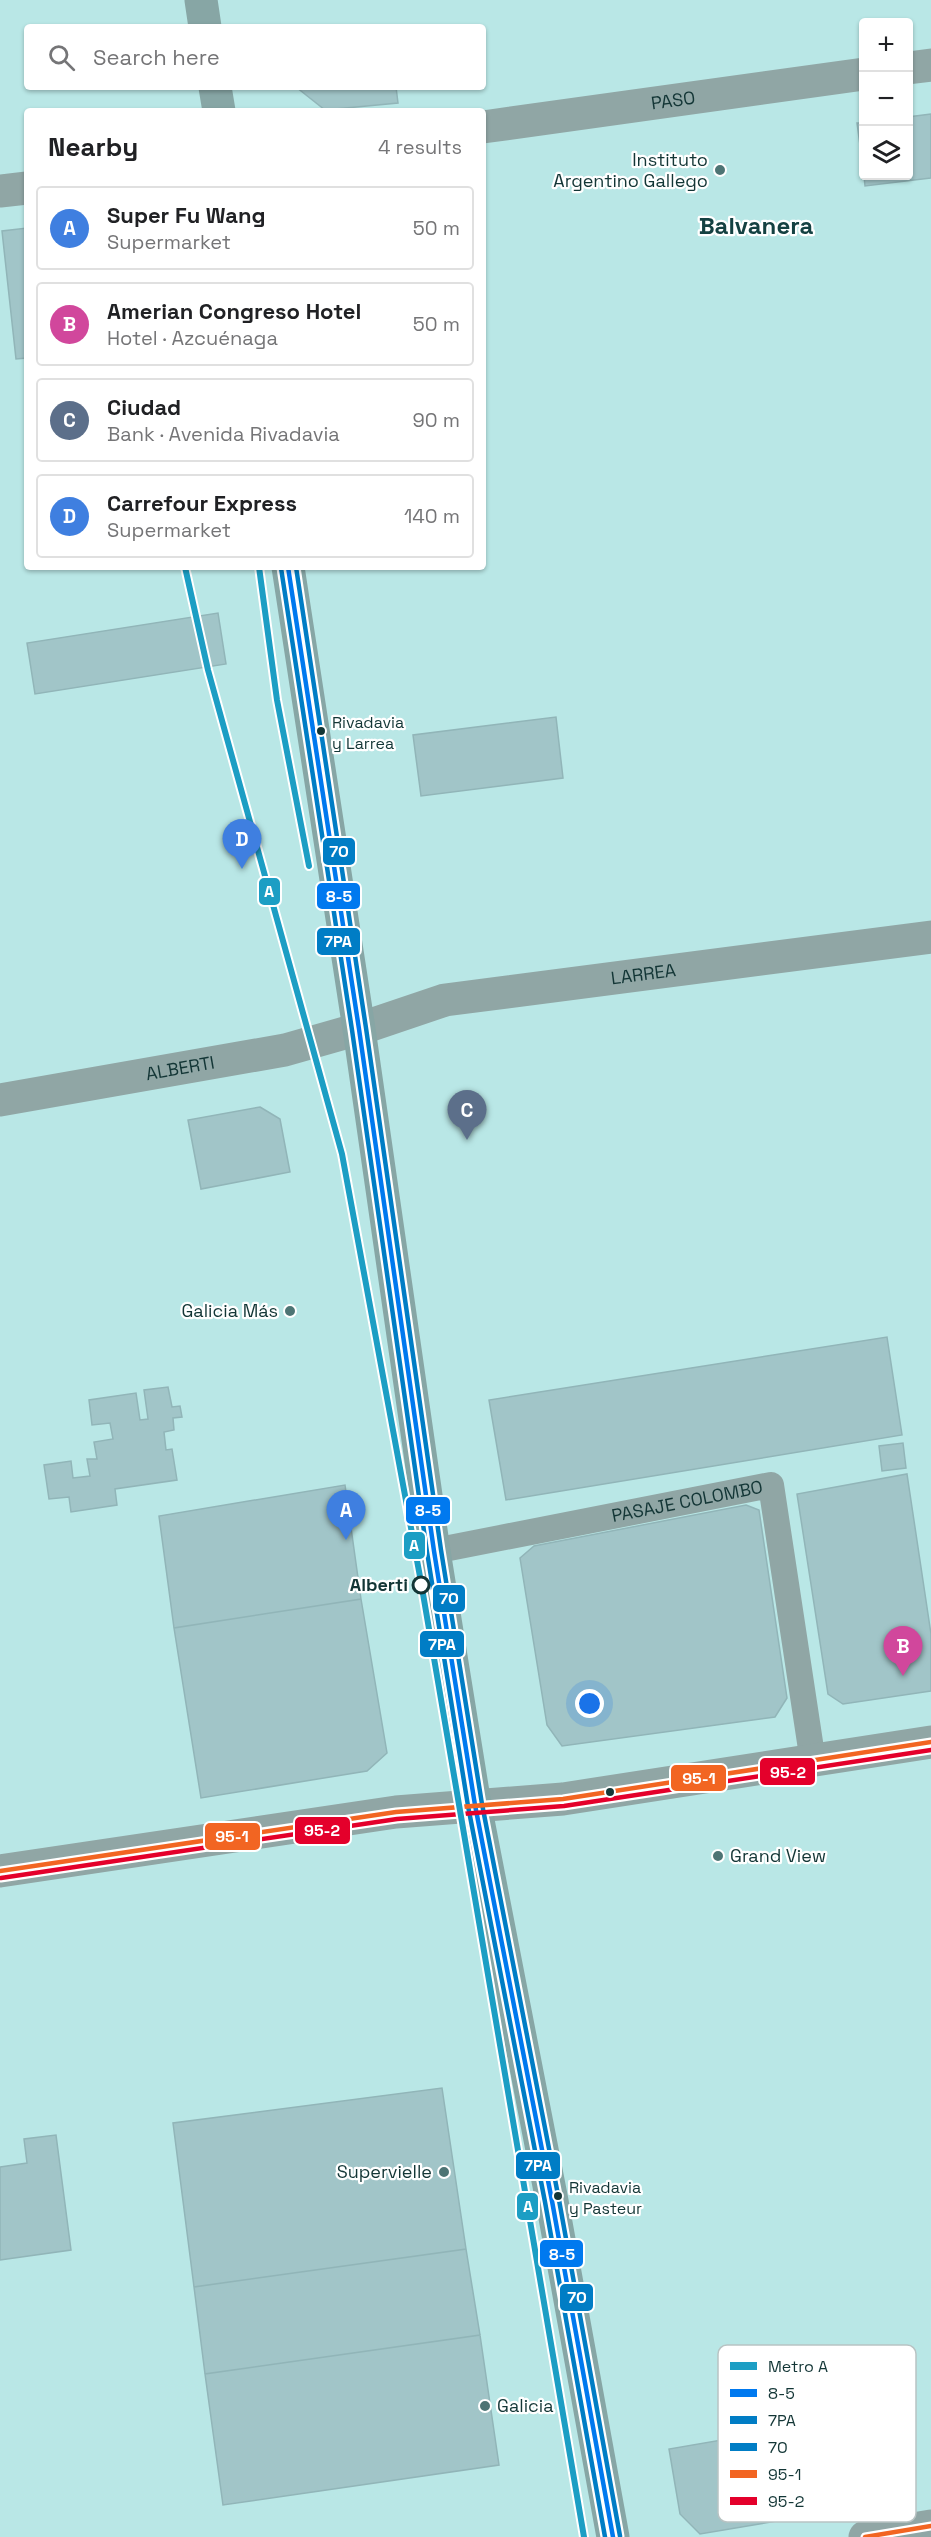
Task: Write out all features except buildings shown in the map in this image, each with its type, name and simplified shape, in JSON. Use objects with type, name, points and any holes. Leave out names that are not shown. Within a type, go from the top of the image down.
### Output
[{"type":"main road","points":[[201,0],[205,24]]},
{"type":"main road","points":[[216,90],[218,108]]},
{"type":"main road","points":[[288,570],[359,1029],[434,1551],[475,1805],[552,2201],[613,2537]]},
{"type":"street","points":[[913,67],[931,65]]},
{"type":"street","name":"PASO","points":[[486,128],[859,75]]},
{"type":"street","points":[[0,191],[24,188]]},
{"type":"street","name":"LARREA","points":[[359,1029],[445,1000],[931,937]]},
{"type":"street","name":"ALBERTI","points":[[0,1100],[285,1050],[359,1029]]},
{"type":"street","points":[[0,1871],[396,1812],[563,1799],[931,1743]]},
{"type":"street","points":[[865,2537],[931,2526]]},
{"type":"lane","name":"PASAJE COLOMBO","points":[[434,1551],[771,1485],[813,1762]]},
{"type":"metro line","name":"A","points":[[186,570],[208,670],[342,1154],[421,1582],[584,2537]]},
{"type":"metro line","name":"A","points":[[259,570],[277,700],[309,866]]},
{"type":"transit line","name":"7PA","points":[[281,570],[352,1030],[427,1552],[468,1806],[545,2202],[605,2537]]},
{"type":"transit line","name":"8-5","points":[[288,570],[359,1029],[434,1551],[475,1805],[552,2201],[613,2537]]},
{"type":"transit line","name":"7O","points":[[296,570],[366,1028],[441,1550],[482,1804],[559,2200],[620,2536]]},
{"type":"transit line","name":"95-1","points":[[0,1871],[396,1812],[563,1799],[931,1742]]},
{"type":"transit line","name":"95-2","points":[[1,1878],[397,1819],[564,1806],[931,1750]]},
{"type":"transit line","name":"95-1","points":[[865,2537],[931,2526]]},
{"type":"place","name":"Instituto Argentino Gallego","points":[[720,170]]},
{"type":"place","name":"Rivadavia y Larrea","points":[[321,731]]},
{"type":"place","name":"Carrefour Express","points":[[242,869]]},
{"type":"place","name":"Ciudad","points":[[467,1140]]},
{"type":"place","name":"Galicia Más","points":[[290,1311]]},
{"type":"place","name":"Super Fu Wang","points":[[346,1540]]},
{"type":"place","name":"Alberti","points":[[421,1585]]},
{"type":"place","name":"Amerian Congreso Hotel","points":[[903,1676]]},
{"type":"place","name":"Grand View","points":[[718,1856]]},
{"type":"place","name":"Supervielle","points":[[444,2172]]},
{"type":"place","name":"Rivadavia y Pasteur","points":[[558,2196]]},
{"type":"place","name":"Galicia","points":[[485,2406]]},
{"type":"district","name":"Balvanera","points":[[756,226]]}]
